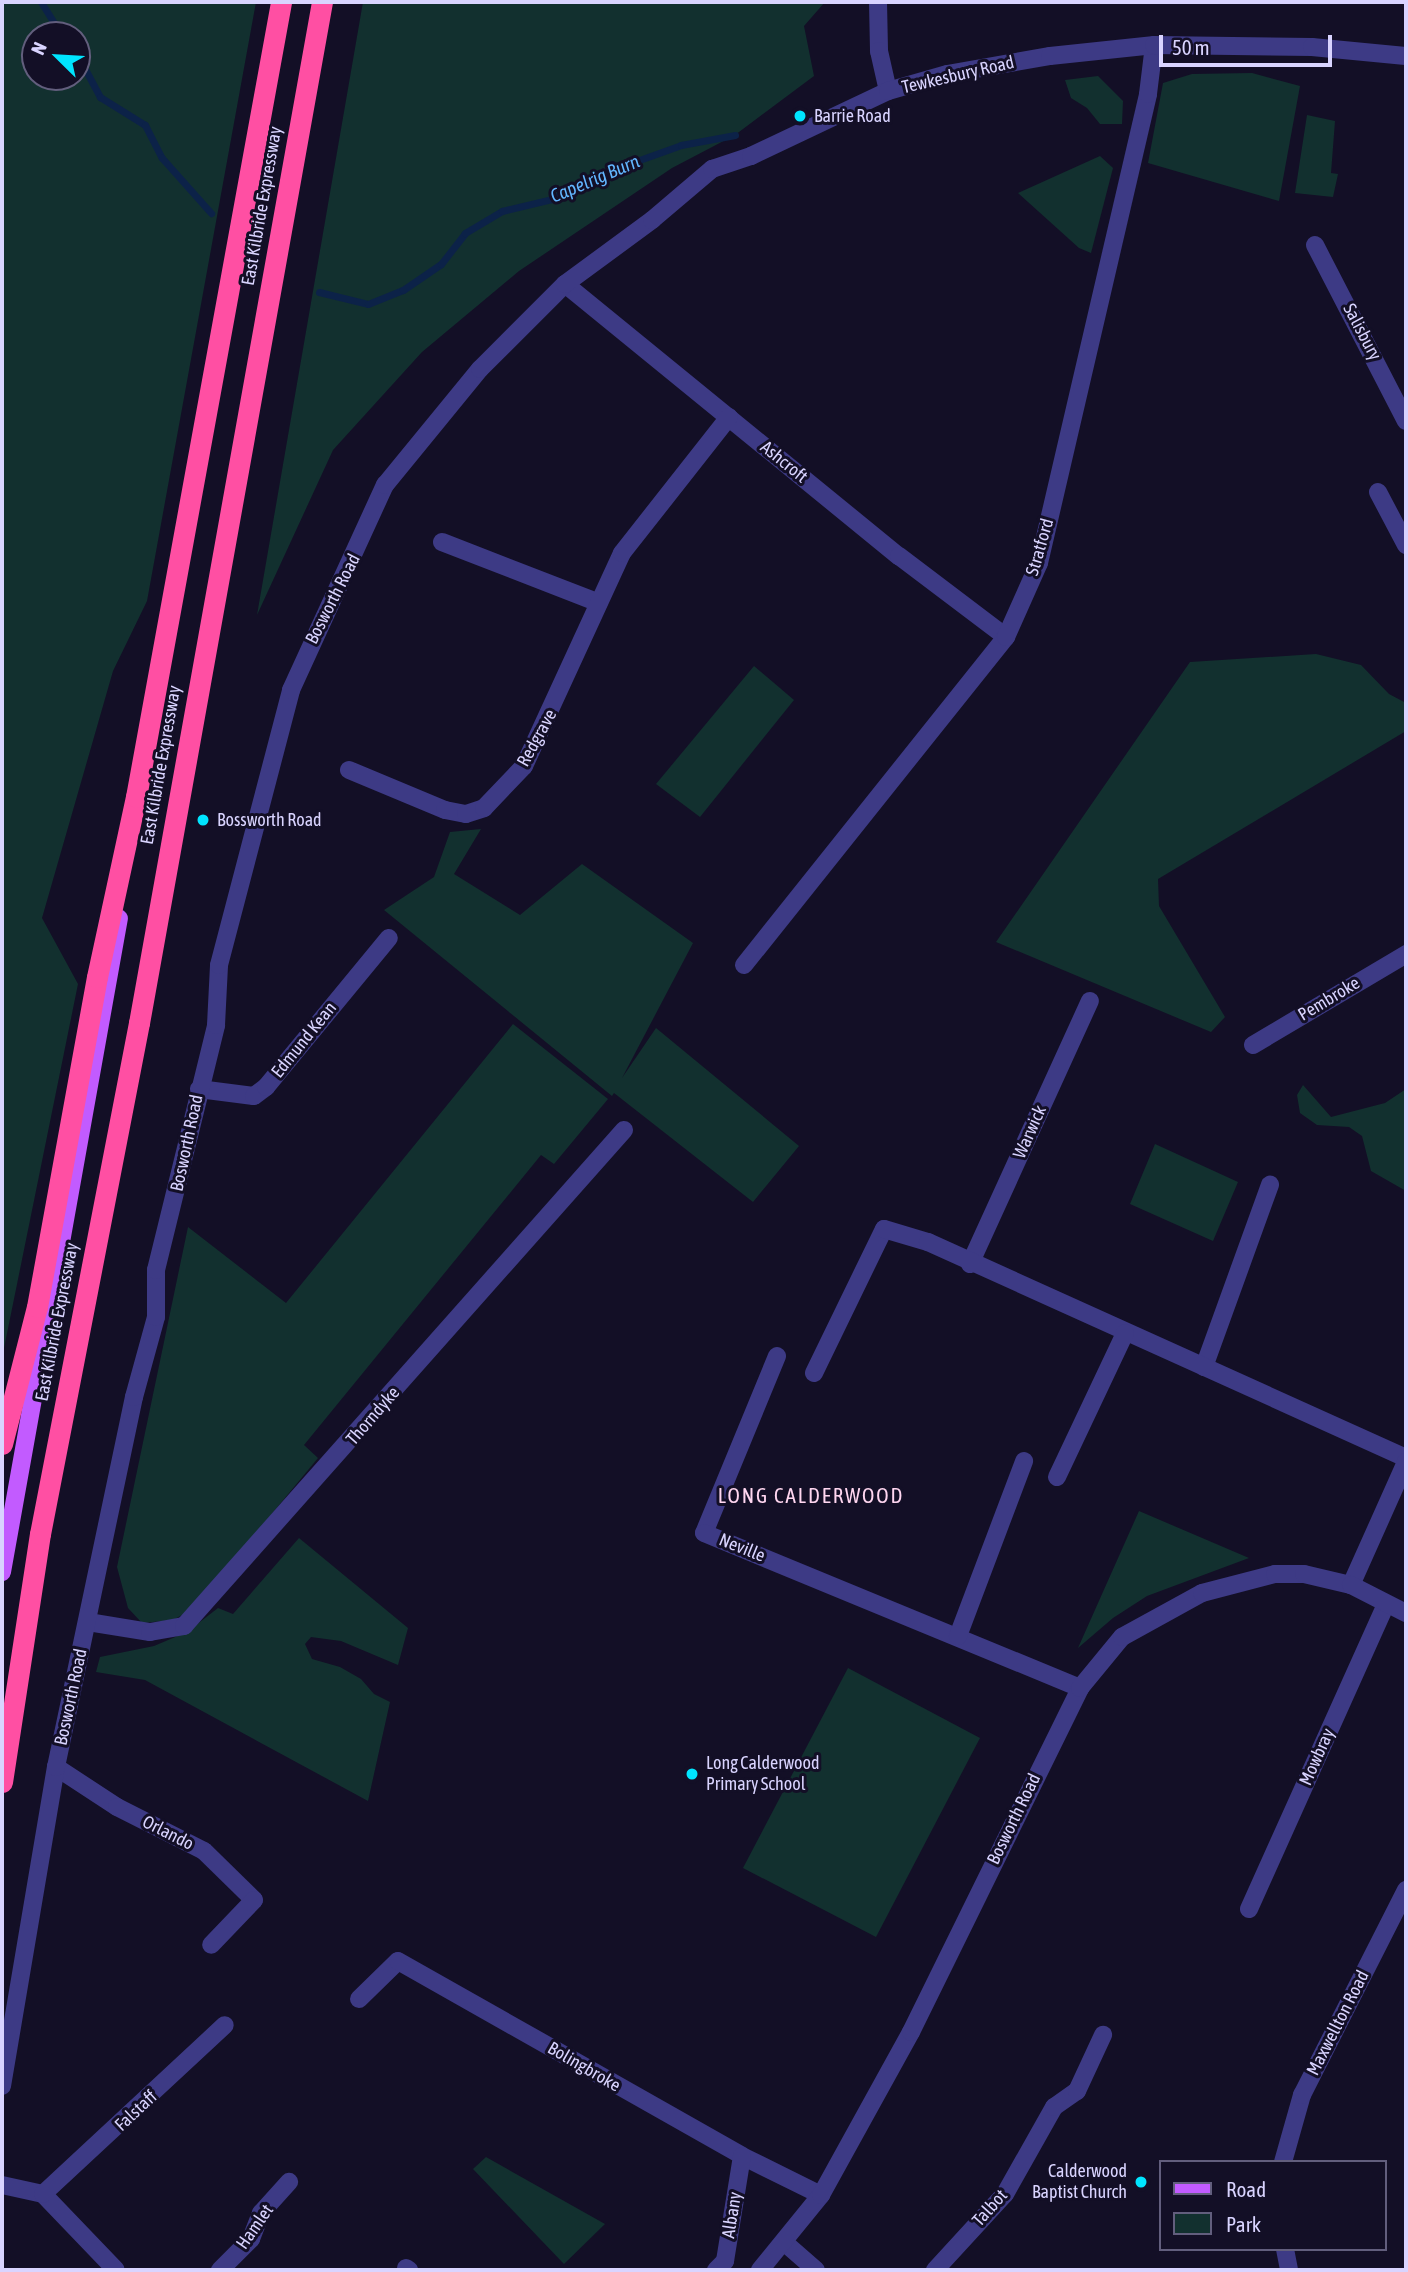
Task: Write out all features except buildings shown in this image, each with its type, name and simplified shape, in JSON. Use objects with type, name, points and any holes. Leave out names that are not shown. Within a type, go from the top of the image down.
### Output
[{"type":"highway","name":"East Kilbride Expressway","points":[[2,1444],[37,1307],[97,977],[136,797],[281,2]]},
{"type":"highway","name":"East Kilbride Expressway","points":[[2,1782],[40,1534],[139,1023],[321,2]]},
{"type":"main road","name":"East Kilbride Expressway","points":[[2,1572],[110,980],[136,797]]},
{"type":"main road","name":"East Kilbride Expressway","points":[[2,1720],[40,1534]]},
{"type":"street","points":[[878,2],[879,51],[888,92]]},
{"type":"street","name":"Tewkesbury Road","points":[[565,284],[652,220],[712,169],[751,156],[888,92],[947,74],[1037,58],[1154,44],[1312,47],[1406,56]]},
{"type":"street","name":"Stratford","points":[[744,965],[1006,636],[1039,563],[1148,94],[1154,44]]},
{"type":"street","name":"Salisbury","points":[[1315,245],[1406,421]]},
{"type":"street","name":"Ashcroft","points":[[565,284],[1006,636]]},
{"type":"street","name":"Bosworth Road","points":[[2,2086],[56,1767],[134,1397],[156,1317],[156,1270],[216,1025],[219,965],[270,761],[291,690],[326,605],[356,556],[385,485],[480,369],[565,284]]},
{"type":"street","name":"Redgrave","points":[[349,770],[445,810],[466,814],[484,808],[524,766],[622,553],[729,417]]},
{"type":"street","points":[[1378,492],[1406,541]]},
{"type":"street","points":[[442,542],[600,603]]},
{"type":"street","name":"Edmund Kean","points":[[199,1088],[254,1096],[266,1087],[389,938]]},
{"type":"street","name":"Pembroke","points":[[1253,1045],[1406,954]]},
{"type":"street","name":"Warwick","points":[[970,1264],[1090,1001]]},
{"type":"street","name":"Thorndyke","points":[[88,1622],[140,1632],[184,1626],[624,1130]]},
{"type":"street","points":[[1204,1367],[1270,1185]]},
{"type":"street","points":[[814,1373],[884,1229],[928,1242],[970,1264],[1406,1460],[1350,1586]]},
{"type":"street","points":[[1057,1477],[1125,1333]]},
{"type":"street","name":"Neville","points":[[776,1356],[704,1532],[1080,1688]]},
{"type":"street","points":[[958,1636],[1024,1461]]},
{"type":"street","name":"Bosworth Road","points":[[760,2270],[786,2243],[821,2195],[911,2032],[1080,1688],[1122,1637],[1202,1593],[1275,1574],[1304,1574],[1350,1586],[1406,1613]]},
{"type":"street","name":"Mowbray","points":[[1249,1909],[1386,1604]]},
{"type":"street","name":"Orlando","points":[[56,1767],[117,1807],[204,1851],[254,1900],[211,1945]]},
{"type":"street","name":"Maxwellton Road","points":[[1284,2160],[1302,2095],[1406,1890]]},
{"type":"street","name":"Bolingbroke","points":[[359,1999],[398,1961],[742,2156],[821,2195]]},
{"type":"street","name":"Falstaff","points":[[43,2194],[225,2025]]},
{"type":"street","name":"Talbot","points":[[935,2270],[1005,2194],[1054,2107],[1077,2091],[1103,2035]]},
{"type":"street","name":"Albany","points":[[716,2270],[725,2261],[742,2156]]},
{"type":"street","name":"Hamlet","points":[[220,2270],[251,2239],[261,2213],[289,2182]]},
{"type":"street","points":[[2,2185],[43,2194],[116,2270]]},
{"type":"street","points":[[786,2243],[816,2270]]},
{"type":"street","points":[[1285,2251],[1289,2270]]},
{"type":"green space","points":[[2,2],[256,2],[147,601],[113,671],[42,918],[78,984],[2,1358]]},
{"type":"green space","points":[[363,2],[825,2],[804,26],[814,76],[735,135],[672,168],[519,271],[422,352],[333,450],[257,615]]},
{"type":"green space","points":[[1252,73],[1300,86],[1279,201],[1148,163],[1163,83],[1192,74]]},
{"type":"green space","points":[[1098,76],[1123,101],[1122,124],[1100,124],[1087,108],[1071,98],[1065,80]]},
{"type":"green space","points":[[1307,115],[1335,121],[1331,173],[1338,174],[1333,197],[1295,193]]},
{"type":"green space","points":[[1100,156],[1113,168],[1091,253],[1079,248],[1018,193]]},
{"type":"green space","points":[[1316,654],[1361,665],[1389,694],[1406,703],[1406,731],[1158,879],[1159,906],[1225,1017],[1211,1032],[996,942],[1190,662]]},
{"type":"green space","points":[[754,666],[794,700],[700,817],[656,784]]},
{"type":"green space","points":[[481,829],[454,874],[520,915],[582,864],[693,943],[622,1078],[656,1028],[799,1146],[753,1202],[614,1093],[612,1096],[384,910],[434,877],[450,832]]},
{"type":"green space","points":[[513,1024],[608,1099],[554,1164],[541,1155],[304,1445],[318,1458],[193,1609],[173,1620],[142,1623],[128,1608],[117,1567],[188,1227],[286,1303]]},
{"type":"green space","points":[[1303,1085],[1331,1117],[1385,1103],[1406,1089],[1406,1191],[1371,1171],[1362,1136],[1349,1127],[1317,1125],[1300,1113],[1297,1095]]},
{"type":"green space","points":[[1155,1144],[1238,1182],[1213,1241],[1130,1204]]},
{"type":"green space","points":[[1139,1511],[1249,1558],[1147,1596],[1113,1618],[1078,1648]]},
{"type":"green space","points":[[299,1538],[408,1628],[398,1665],[341,1641],[311,1637],[305,1644],[312,1659],[340,1667],[361,1679],[374,1694],[390,1702],[368,1801],[145,1680],[96,1672],[100,1657],[154,1646],[187,1632],[218,1608],[233,1614]]},
{"type":"green space","points":[[848,1668],[980,1738],[876,1937],[743,1868]]},
{"type":"green space","points":[[486,2157],[605,2224],[564,2264],[473,2169]]},
{"type":"waterway","name":"Capelrig Burn","points":[[41,2],[53,21]]},
{"type":"waterway","name":"Capelrig Burn","points":[[91,80],[100,97],[145,125],[162,158],[211,213]]},
{"type":"waterway","name":"Capelrig Burn","points":[[319,292],[368,304],[403,290],[441,264],[465,233],[502,211],[552,199],[589,178],[681,145],[735,135]]},
{"type":"place","name":"Barrie Road","points":[[800,116]]},
{"type":"place","name":"Bossworth Road","points":[[203,820]]},
{"type":"place","name":"Long Calderwood Primary School","points":[[692,1774]]},
{"type":"place","name":"Calderwood Baptist Church","points":[[1141,2182]]},
{"type":"district","name":"LONG CALDERWOOD","points":[[811,1495]]}]
